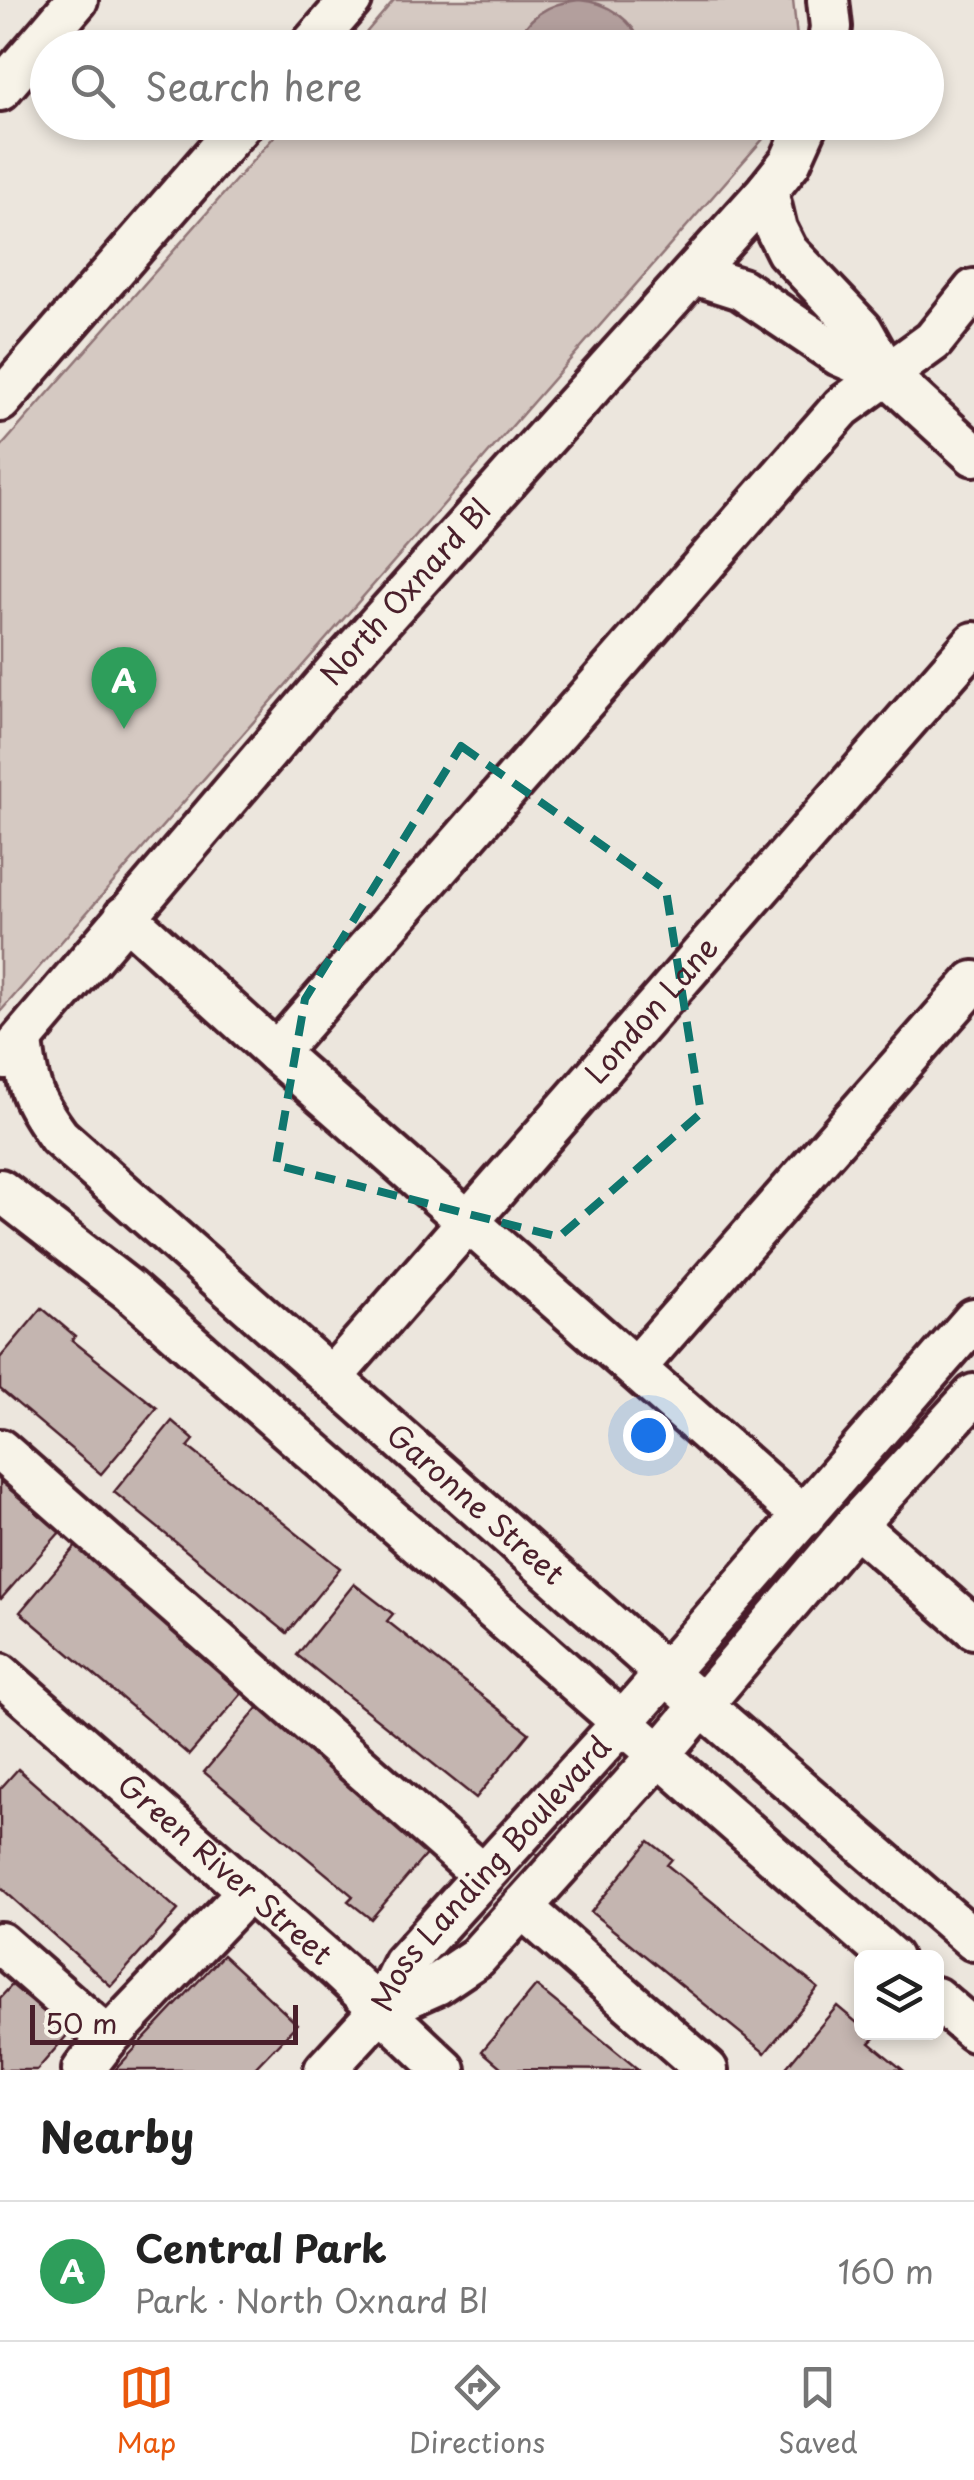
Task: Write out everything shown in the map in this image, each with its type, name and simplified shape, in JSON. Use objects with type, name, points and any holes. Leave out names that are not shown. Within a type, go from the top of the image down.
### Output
[{"type":"street","points":[[51,30],[77,0]]},
{"type":"street","points":[[324,30],[350,0]]},
{"type":"street","points":[[828,0],[830,30]]},
{"type":"street","points":[[0,90],[30,55]]},
{"type":"street","points":[[0,401],[228,140]]},
{"type":"street","name":"North Oxnard Bl","points":[[11,1052],[349,656],[767,191],[790,162],[800,140]]},
{"type":"street","points":[[767,191],[776,229],[787,251],[862,330],[888,376],[974,455]]},
{"type":"street","points":[[694,274],[741,289],[839,355],[888,376]]},
{"type":"street","points":[[276,1053],[842,406],[933,341],[974,290]]},
{"type":"street","name":"London Lane","points":[[331,1378],[974,643]]},
{"type":"street","points":[[125,916],[804,1518]]},
{"type":"street","points":[[635,1368],[974,982]]},
{"type":"street","name":"Garonne Street","points":[[11,1052],[40,1111],[59,1138],[974,1940]]},
{"type":"street","points":[[0,1190],[130,1290],[882,1950]]},
{"type":"street","name":"Moss Landing Boulevard","points":[[381,2009],[403,1964],[666,1674],[974,1320]]},
{"type":"street","name":"Moss Landing Boulevard","points":[[381,2009],[437,1984],[477,1957],[524,1909],[854,1524],[974,1395]]},
{"type":"street","points":[[0,1450],[483,1875]]},
{"type":"street","points":[[854,1524],[974,1628]]},
{"type":"street","name":"Green River Street","points":[[0,1674],[381,2009],[445,2070]]},
{"type":"street","points":[[83,2070],[108,2038],[248,1891]]},
{"type":"street","points":[[524,1909],[707,2070]]},
{"type":"street","points":[[0,1943],[108,2038]]},
{"type":"street","points":[[944,2005],[974,2031]]},
{"type":"street","points":[[325,2070],[381,2009]]},
{"type":"highlighted area","points":[[461,746],[666,890],[701,1113],[559,1237],[276,1165],[305,999]]},
{"type":"shaded area","points":[[394,0],[793,0],[796,30],[368,30]]},
{"type":"shaded area","points":[[579,0],[600,4],[618,14],[634,30],[523,30],[539,13]]},
{"type":"shaded area","points":[[271,140],[762,140],[0,1012],[0,448]]},
{"type":"building","points":[[42,1308],[75,1336],[72,1340],[157,1408],[101,1474],[0,1389],[0,1358]]},
{"type":"building","points":[[172,1421],[194,1440],[188,1447],[340,1568],[287,1633],[114,1492]]},
{"type":"building","points":[[0,1481],[60,1532],[1,1599],[0,1598]]},
{"type":"building","points":[[76,1546],[245,1690],[189,1755],[20,1612]]},
{"type":"building","points":[[354,1584],[393,1614],[387,1621],[529,1733],[476,1798],[297,1655]]},
{"type":"building","points":[[259,1707],[429,1851],[371,1919],[348,1901],[353,1896],[204,1772]]},
{"type":"building","points":[[18,1769],[178,1910],[111,1986],[0,1887],[0,1789]]},
{"type":"building","points":[[649,1841],[672,1859],[667,1865],[818,1988],[765,2053],[591,1912]]},
{"type":"building","points":[[223,1955],[297,2024],[253,2070],[115,2070]]},
{"type":"building","points":[[12,1985],[69,2033],[37,2070],[0,2070],[0,1998]]},
{"type":"building","points":[[536,1986],[639,2070],[503,2069],[482,2051]]},
{"type":"building","points":[[837,2006],[854,2020],[854,2040],[873,2040],[870,2043],[903,2070],[784,2070]]},
{"type":"place","name":"Central Park","points":[[124,729]]}]
